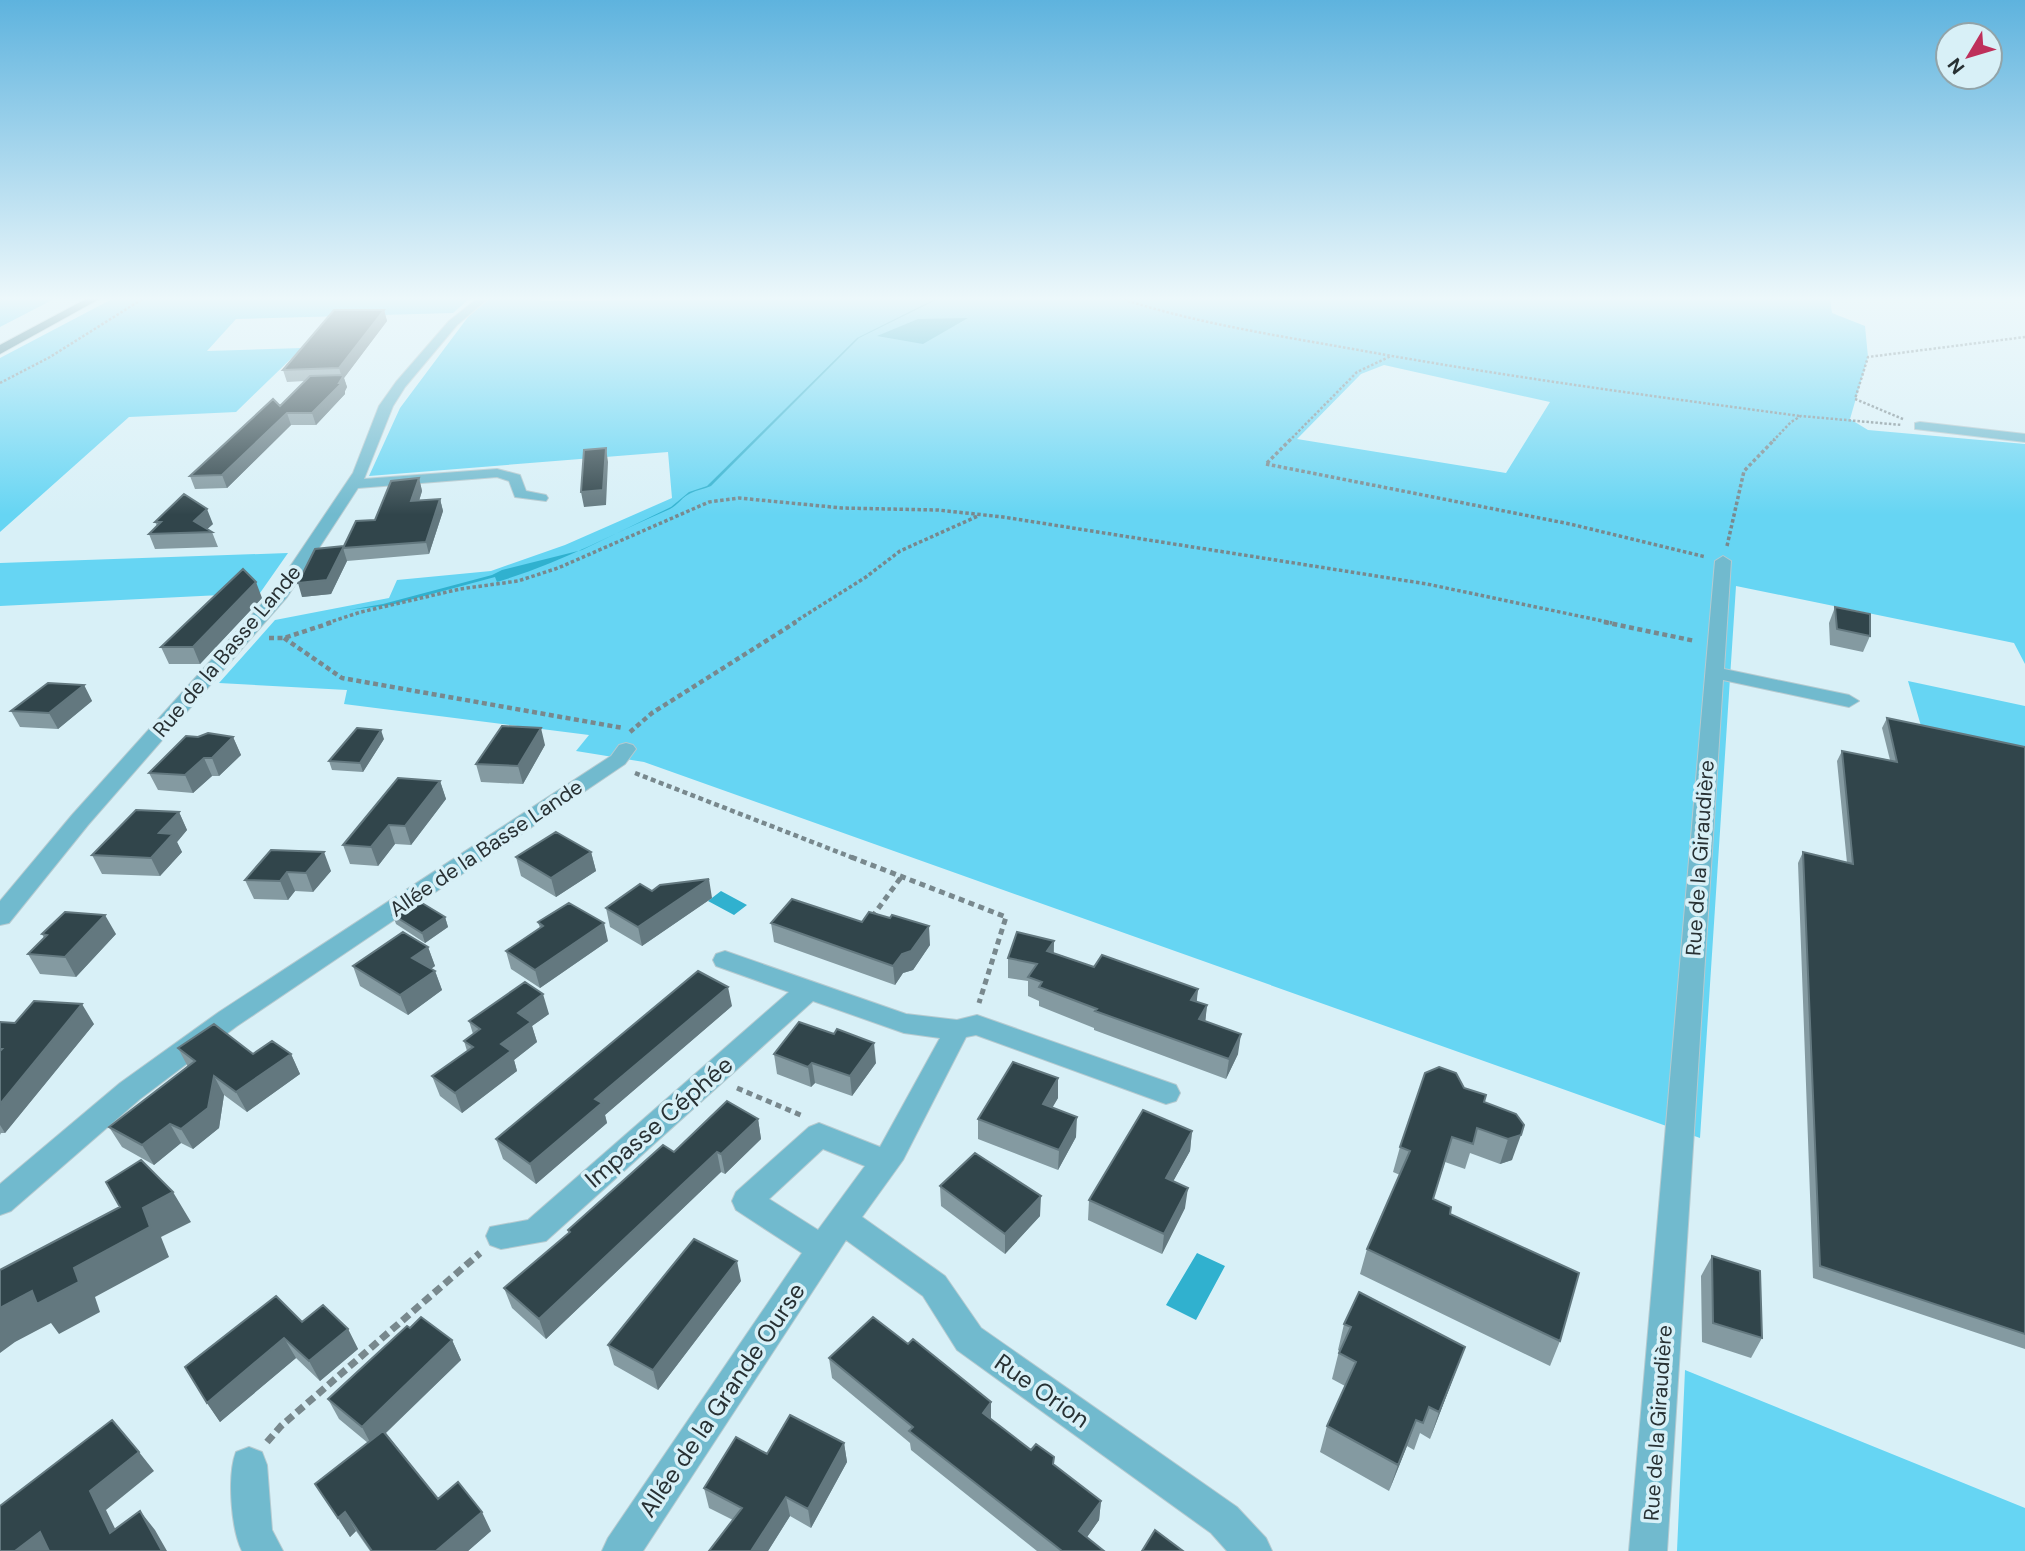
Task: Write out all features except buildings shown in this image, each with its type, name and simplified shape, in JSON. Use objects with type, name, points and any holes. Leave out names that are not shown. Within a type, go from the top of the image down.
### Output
[{"type":"street","name":"Rue de la Basse Lande","points":[[0,917],[197,685],[243,638],[281,593],[353,484],[367,459],[386,406],[412,370]]},
{"type":"street","points":[[1920,426],[2025,438]]},
{"type":"street","points":[[353,484],[497,472],[515,478],[520,494],[541,498]]},
{"type":"street","name":"Rue de la Giraudière","points":[[1648,1551],[1723,561]]},
{"type":"street","points":[[1714,672],[1849,701]]},
{"type":"street","name":"Allée de la Basse Lande","points":[[0,1202],[130,1091],[228,1019],[623,747]]},
{"type":"street","points":[[725,960],[904,1023],[967,1028],[1166,1093]]},
{"type":"street","name":"Impasse Céphée","points":[[501,1236],[535,1232],[808,990]]},
{"type":"street","name":"Allée de la Grande Ourse","points":[[621,1551],[842,1220],[886,1162],[967,1028]]},
{"type":"street","points":[[822,1250],[747,1200],[818,1135],[886,1162]]},
{"type":"street","name":"Rue Orion","points":[[842,1220],[934,1286],[969,1339],[1223,1520],[1253,1551]]},
{"type":"street","points":[[249,1465],[254,1535],[264,1551]]},
{"type":"path","points":[[0,383],[24,370]]},
{"type":"path","points":[[1360,370],[1266,464],[1570,523],[1723,561],[1744,471],[1779,433],[1801,416]]},
{"type":"path","points":[[1477,370],[1801,416],[1920,426]]},
{"type":"path","points":[[1864,370],[1855,399],[1911,423],[1955,430]]},
{"type":"path","points":[[243,638],[284,638],[360,612],[460,589],[518,581],[558,568],[709,502],[738,498],[842,508],[938,510],[978,515],[1361,573],[1716,645]]},
{"type":"path","points":[[623,747],[768,638],[866,577],[901,551],[978,515]]},
{"type":"path","points":[[284,638],[342,678],[623,747],[902,876],[1006,917],[967,1028]]},
{"type":"path","points":[[870,919],[902,876]]},
{"type":"path","points":[[710,1077],[813,1120],[818,1135]]},
{"type":"path","points":[[249,1465],[281,1426],[501,1236]]},
{"type":"shaded area","points":[[0,370],[279,370],[236,412],[129,417],[0,532]]},
{"type":"shaded area","points":[[428,370],[1370,370],[1361,374],[1297,439],[1506,473],[1550,402],[1408,370],[1864,370],[1850,419],[1868,430],[2025,444],[2025,664],[2014,643],[1736,586],[1700,1138],[644,762],[576,751],[589,735],[344,704],[347,690],[219,683],[275,620],[389,598],[397,580],[491,571],[565,545],[672,498],[668,452],[369,476],[400,408]]},
{"type":"shaded area","points":[[827,370],[711,486],[688,494],[670,509],[614,535],[671,507],[689,492],[707,486]]},
{"type":"shaded area","points":[[578,551],[497,582],[495,577],[391,605],[349,610],[383,604]]},
{"type":"shaded area","points":[[288,553],[260,593],[0,606],[0,563]]},
{"type":"shaded area","points":[[1908,681],[2025,706],[2025,748],[1921,726]]},
{"type":"shaded area","points":[[721,891],[747,905],[734,915],[708,901]]},
{"type":"shaded area","points":[[1197,1253],[1225,1266],[1196,1320],[1166,1305]]},
{"type":"shaded area","points":[[1685,1370],[2025,1508],[2025,1551],[1677,1551]]}]
